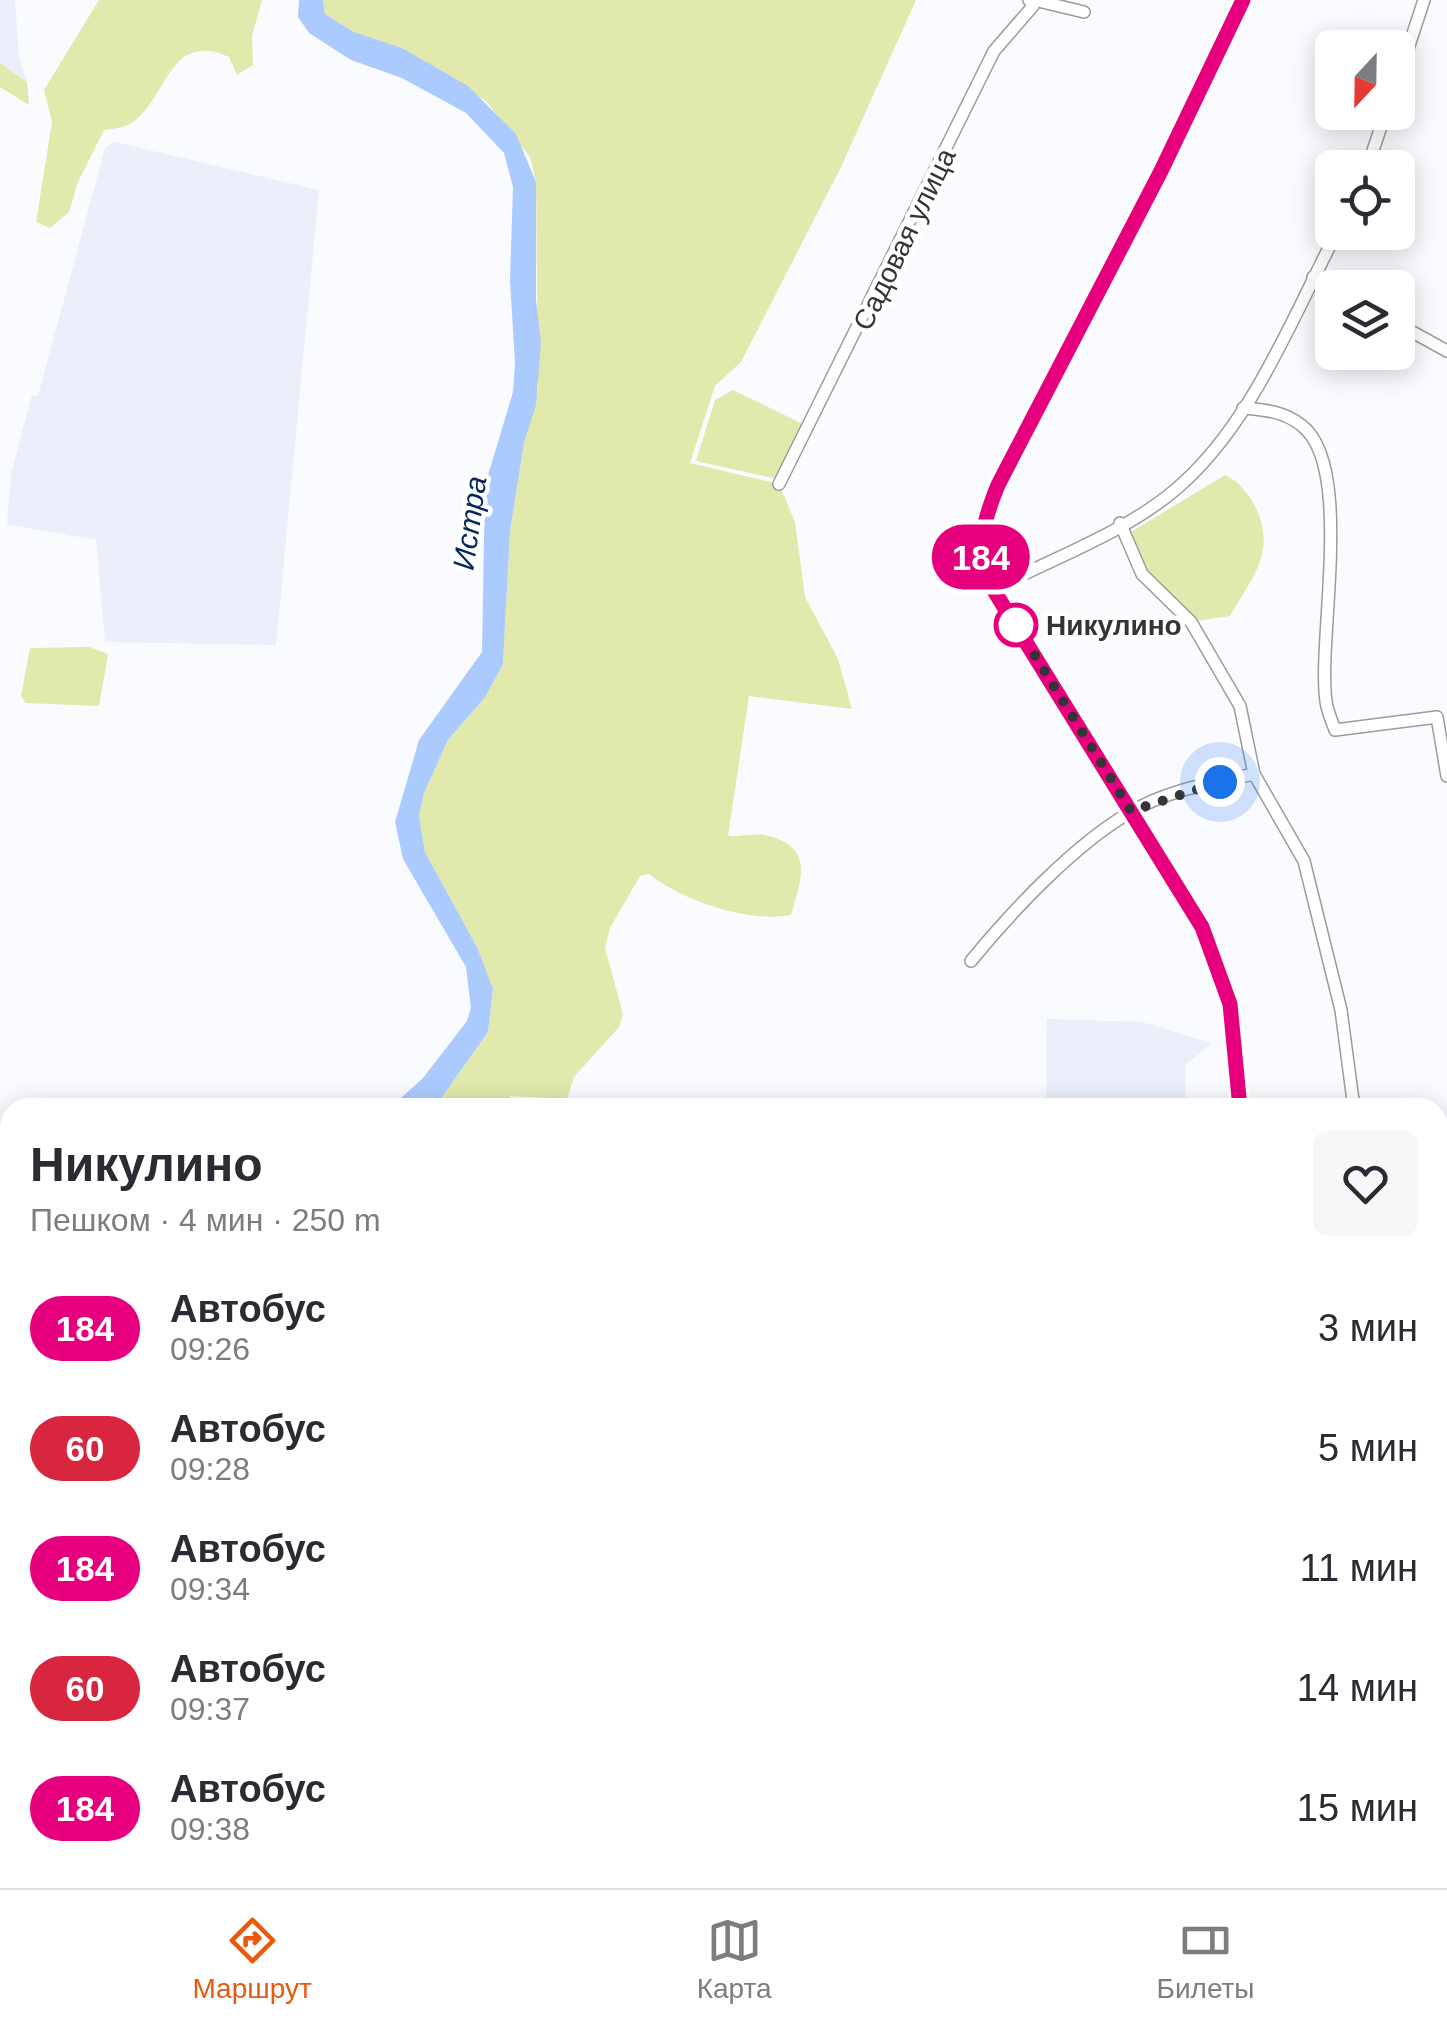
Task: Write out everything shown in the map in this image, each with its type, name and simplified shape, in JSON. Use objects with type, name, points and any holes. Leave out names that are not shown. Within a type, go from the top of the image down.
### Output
[{"type":"main road","points":[[1239,1098],[1235,1039],[1218,962],[1182,890],[993,589],[982,566],[980,534],[998,485],[1161,171],[1243,0]]},
{"type":"street","points":[[1032,0],[1084,12]]},
{"type":"street","name":"Садовая улица","points":[[780,484],[994,51],[1029,14],[1032,0]]},
{"type":"street","points":[[1414,30],[1424,0]]},
{"type":"street","points":[[993,589],[1120,524],[1184,482],[1221,443],[1243,408],[1327,250]]},
{"type":"street","points":[[1415,333],[1447,351]]},
{"type":"street","points":[[1243,408],[1275,410],[1304,426],[1320,449],[1334,552],[1325,644],[1326,702],[1336,730],[1437,718],[1447,776]]},
{"type":"street","points":[[1120,524],[1142,574],[1192,622],[1240,706],[1254,774],[1304,861],[1341,1010],[1353,1098]]},
{"type":"street","points":[[972,962],[1040,888],[1131,811],[1186,789],[1254,774]]},
{"type":"shaded area","points":[[0,0],[15,0],[19,58],[27,82],[0,63]]},
{"type":"shaded area","points":[[115,142],[319,190],[276,645],[105,642],[96,540],[7,524],[11,474],[32,395],[38,396],[105,148]]},
{"type":"shaded area","points":[[1047,1019],[1142,1022],[1212,1043],[1185,1065],[1186,1098],[1046,1098]]},
{"type":"green space","points":[[99,0],[262,0],[252,36],[253,65],[237,75],[229,57],[208,51],[192,53],[180,61],[141,115],[128,125],[104,130],[77,184],[69,212],[50,228],[36,222],[52,122],[44,90]]},
{"type":"green space","points":[[323,0],[916,0],[841,167],[741,362],[715,386],[690,463],[779,484],[795,522],[805,597],[838,659],[852,709],[749,696],[728,836],[765,835],[794,849],[801,868],[791,915],[736,913],[679,893],[649,874],[640,876],[610,928],[605,948],[623,1014],[619,1027],[574,1077],[567,1098],[441,1098],[488,1032],[493,990],[478,949],[425,852],[419,816],[424,793],[448,740],[486,696],[503,664],[510,532],[524,443],[538,389],[536,182],[530,157],[486,101],[402,48],[354,32],[325,14]]},
{"type":"green space","points":[[0,63],[27,82],[29,105],[0,87]]},
{"type":"green space","points":[[733,390],[807,426],[777,479],[696,461],[715,400]]},
{"type":"green space","points":[[1225,475],[1243,489],[1257,510],[1263,534],[1261,558],[1230,616],[1196,621],[1148,572],[1131,532]]},
{"type":"green space","points":[[89,647],[108,654],[99,706],[26,703],[21,696],[30,648]]},
{"type":"water","points":[[299,0],[323,0],[325,14],[354,32],[402,48],[468,86],[516,134],[536,182],[536,300],[541,342],[536,405],[524,443],[510,532],[503,664],[486,696],[448,740],[424,793],[419,816],[425,852],[478,949],[493,989],[488,1032],[441,1098],[401,1098],[423,1078],[467,1021],[471,1008],[466,967],[403,859],[395,822],[419,740],[482,652],[485,485],[513,392],[515,363],[510,281],[513,187],[504,153],[466,113],[402,78],[351,60],[309,33],[298,17]]},
{"type":"bus line","name":"184","points":[[1240,1098],[1230,1004],[1218,962],[1202,927],[993,589],[982,566],[980,534],[998,485],[1161,171],[1243,0]]},
{"type":"place","name":"Никулино","points":[[1016,625]]},
{"type":"route","points":[[1016,625],[1131,811],[1186,789],[1220,782]]},
{"type":"water label","name":"Истра","points":[[470,523]]}]
